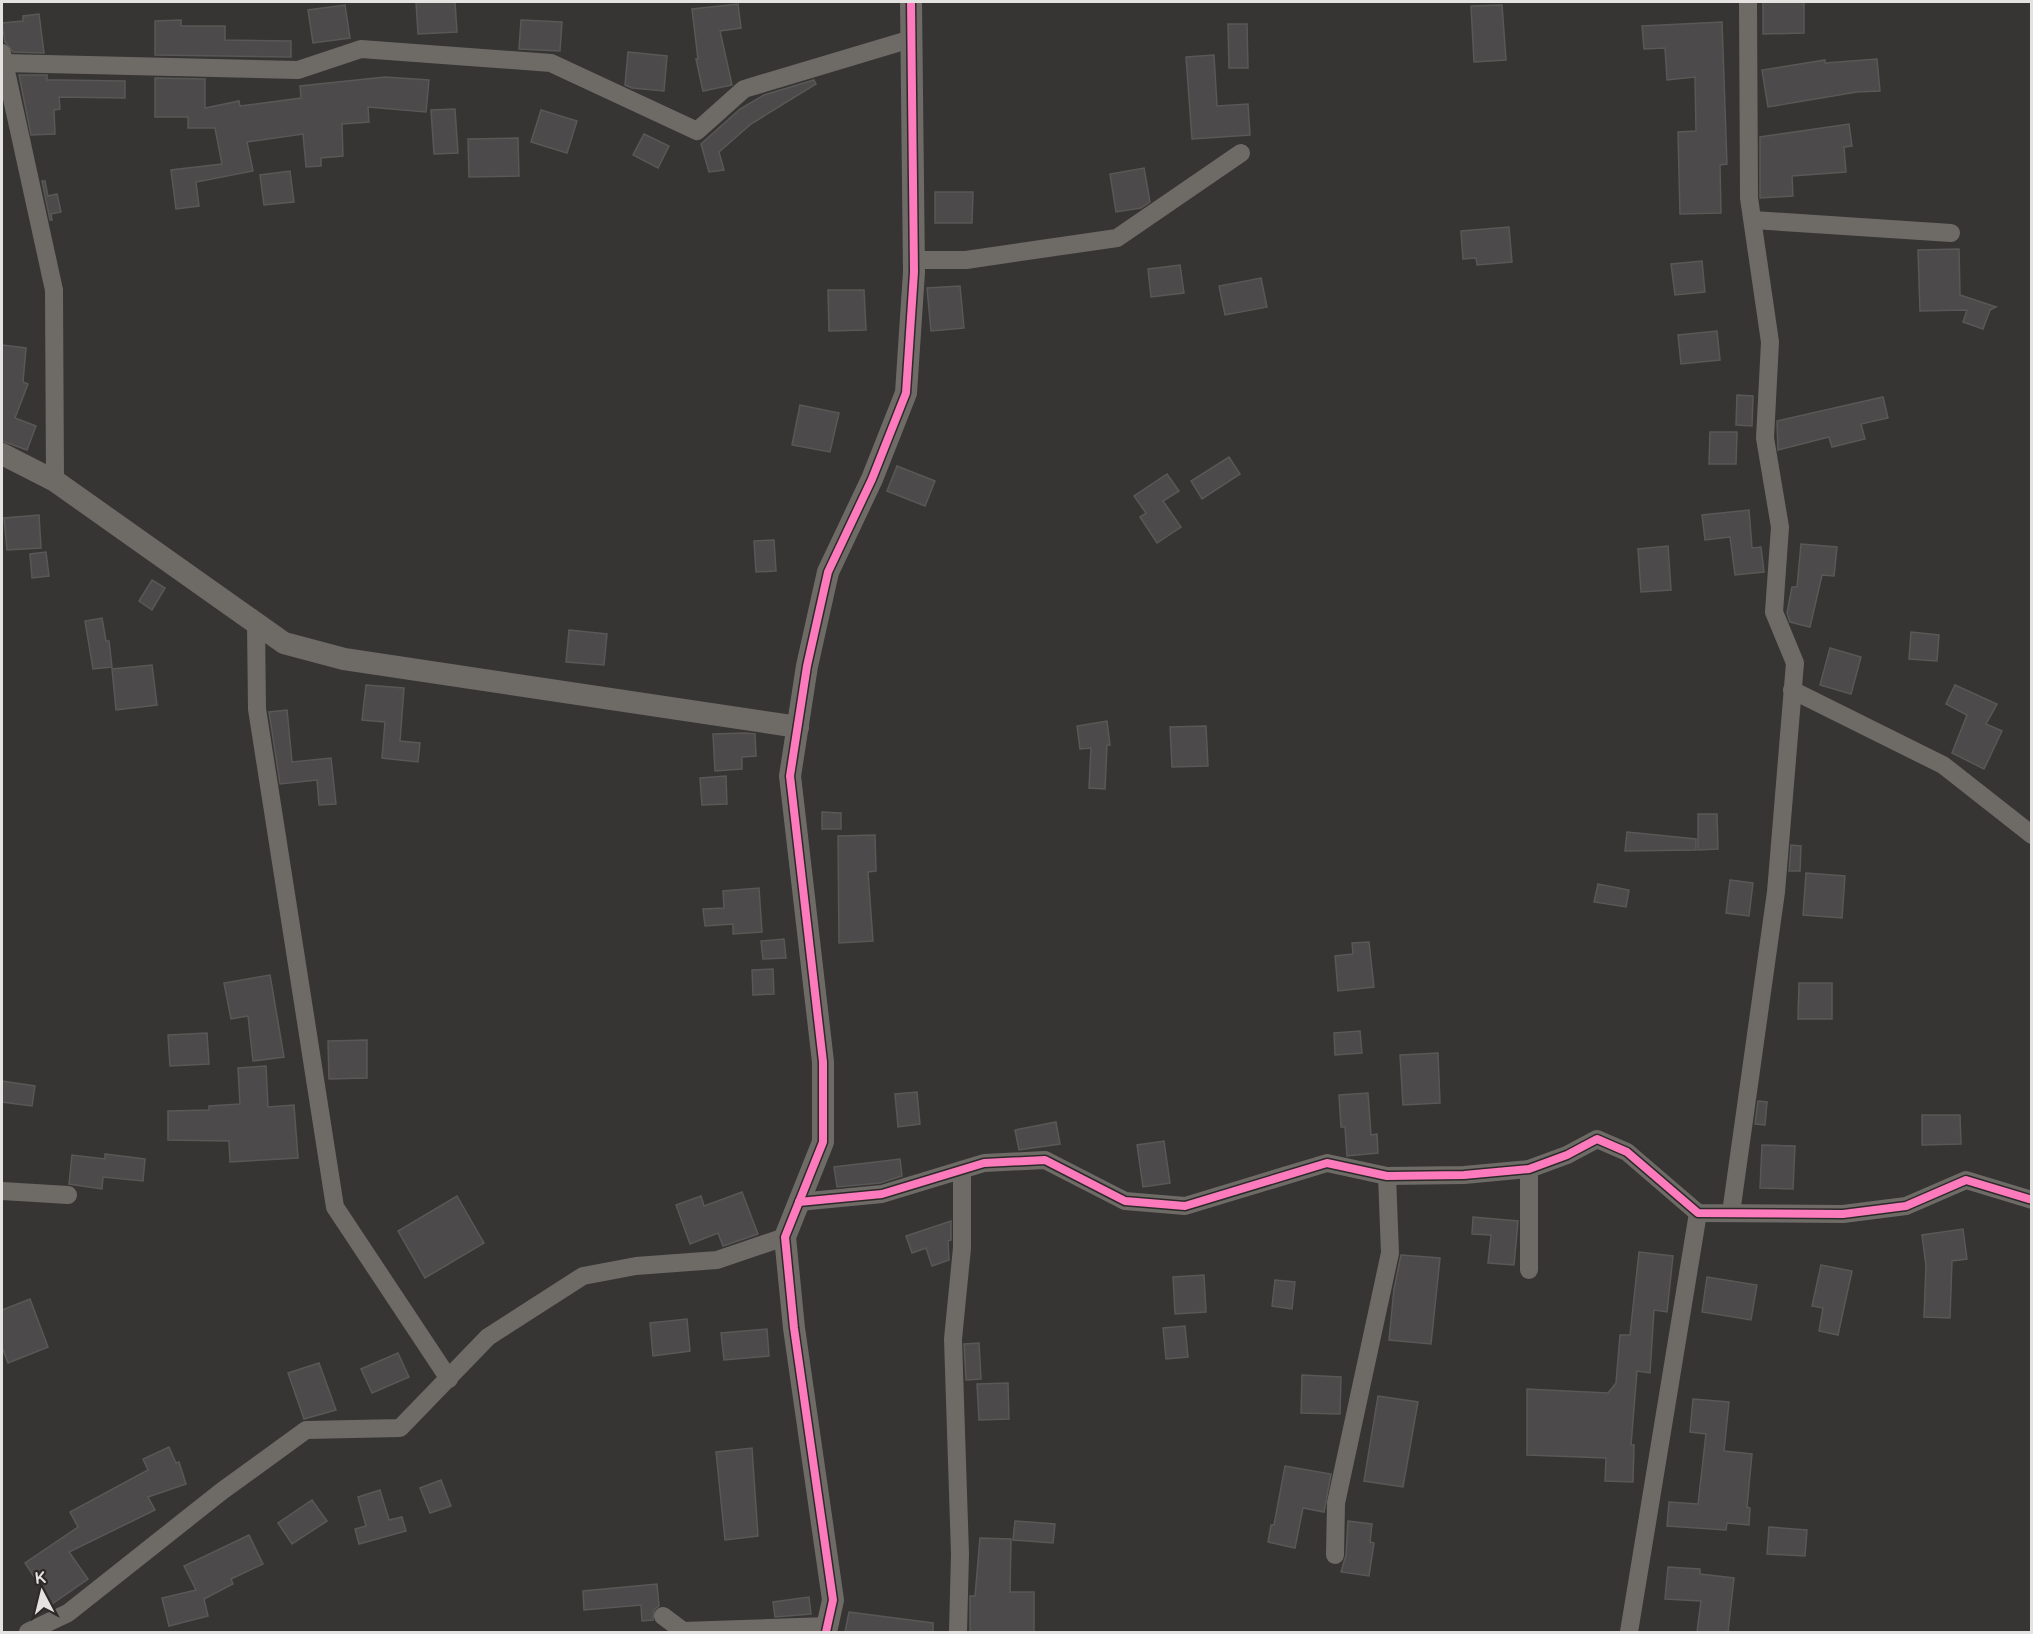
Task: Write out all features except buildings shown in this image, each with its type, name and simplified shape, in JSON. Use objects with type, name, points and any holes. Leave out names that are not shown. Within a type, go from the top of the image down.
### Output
[{"type":"street","points":[[663,1616],[683,1631],[827,1629],[833,1600],[794,1328],[785,1238],[823,1142],[823,1062],[790,776],[807,666],[828,572],[872,479],[906,393],[914,260],[911,2]]},
{"type":"street","points":[[1731,1214],[1776,892],[1795,663],[1774,612],[1780,527],[1765,438],[1770,342],[1749,198],[1748,2]]},
{"type":"street","points":[[55,482],[54,290],[3,58],[298,70],[362,49],[551,63],[697,131],[744,89],[911,39]]},
{"type":"street","points":[[914,260],[966,260],[1117,238],[1241,153]]},
{"type":"street","points":[[1753,220],[1951,233]]},
{"type":"street","points":[[2,454],[55,482],[284,643],[344,659],[798,727]]},
{"type":"street","points":[[256,623],[257,709],[335,1207],[449,1379]]},
{"type":"street","points":[[1792,690],[1943,765],[2031,835]]},
{"type":"street","points":[[799,1202],[882,1194],[984,1163],[1045,1160],[1125,1202],[1185,1206],[1327,1163],[1387,1176],[1464,1175],[1529,1169],[1567,1155],[1597,1139],[1627,1152],[1698,1213],[1843,1214],[1906,1206],[1966,1180],[2031,1200]]},
{"type":"street","points":[[1529,1169],[1529,1270]]},
{"type":"street","points":[[958,1632],[960,1554],[953,1339],[962,1248],[962,1170]]},
{"type":"street","points":[[1335,1555],[1336,1503],[1390,1253],[1387,1176]]},
{"type":"street","points":[[2,1191],[68,1195]]},
{"type":"street","points":[[1629,1632],[1698,1213]]},
{"type":"street","points":[[28,1632],[68,1613],[222,1491],[306,1430],[400,1428],[488,1337],[583,1276],[636,1266],[717,1260],[785,1238]]},
{"type":"cycle path","points":[[826,1632],[833,1600],[794,1328],[785,1237],[823,1142],[823,1062],[790,776],[807,666],[828,572],[872,479],[906,393],[914,272],[911,2]]},
{"type":"cycle path","points":[[799,1202],[882,1194],[984,1163],[1045,1160],[1125,1201],[1185,1206],[1327,1163],[1387,1176],[1464,1175],[1529,1169],[1567,1155],[1597,1139],[1627,1152],[1698,1213],[1843,1214],[1906,1206],[1966,1180],[2032,1200]]}]
